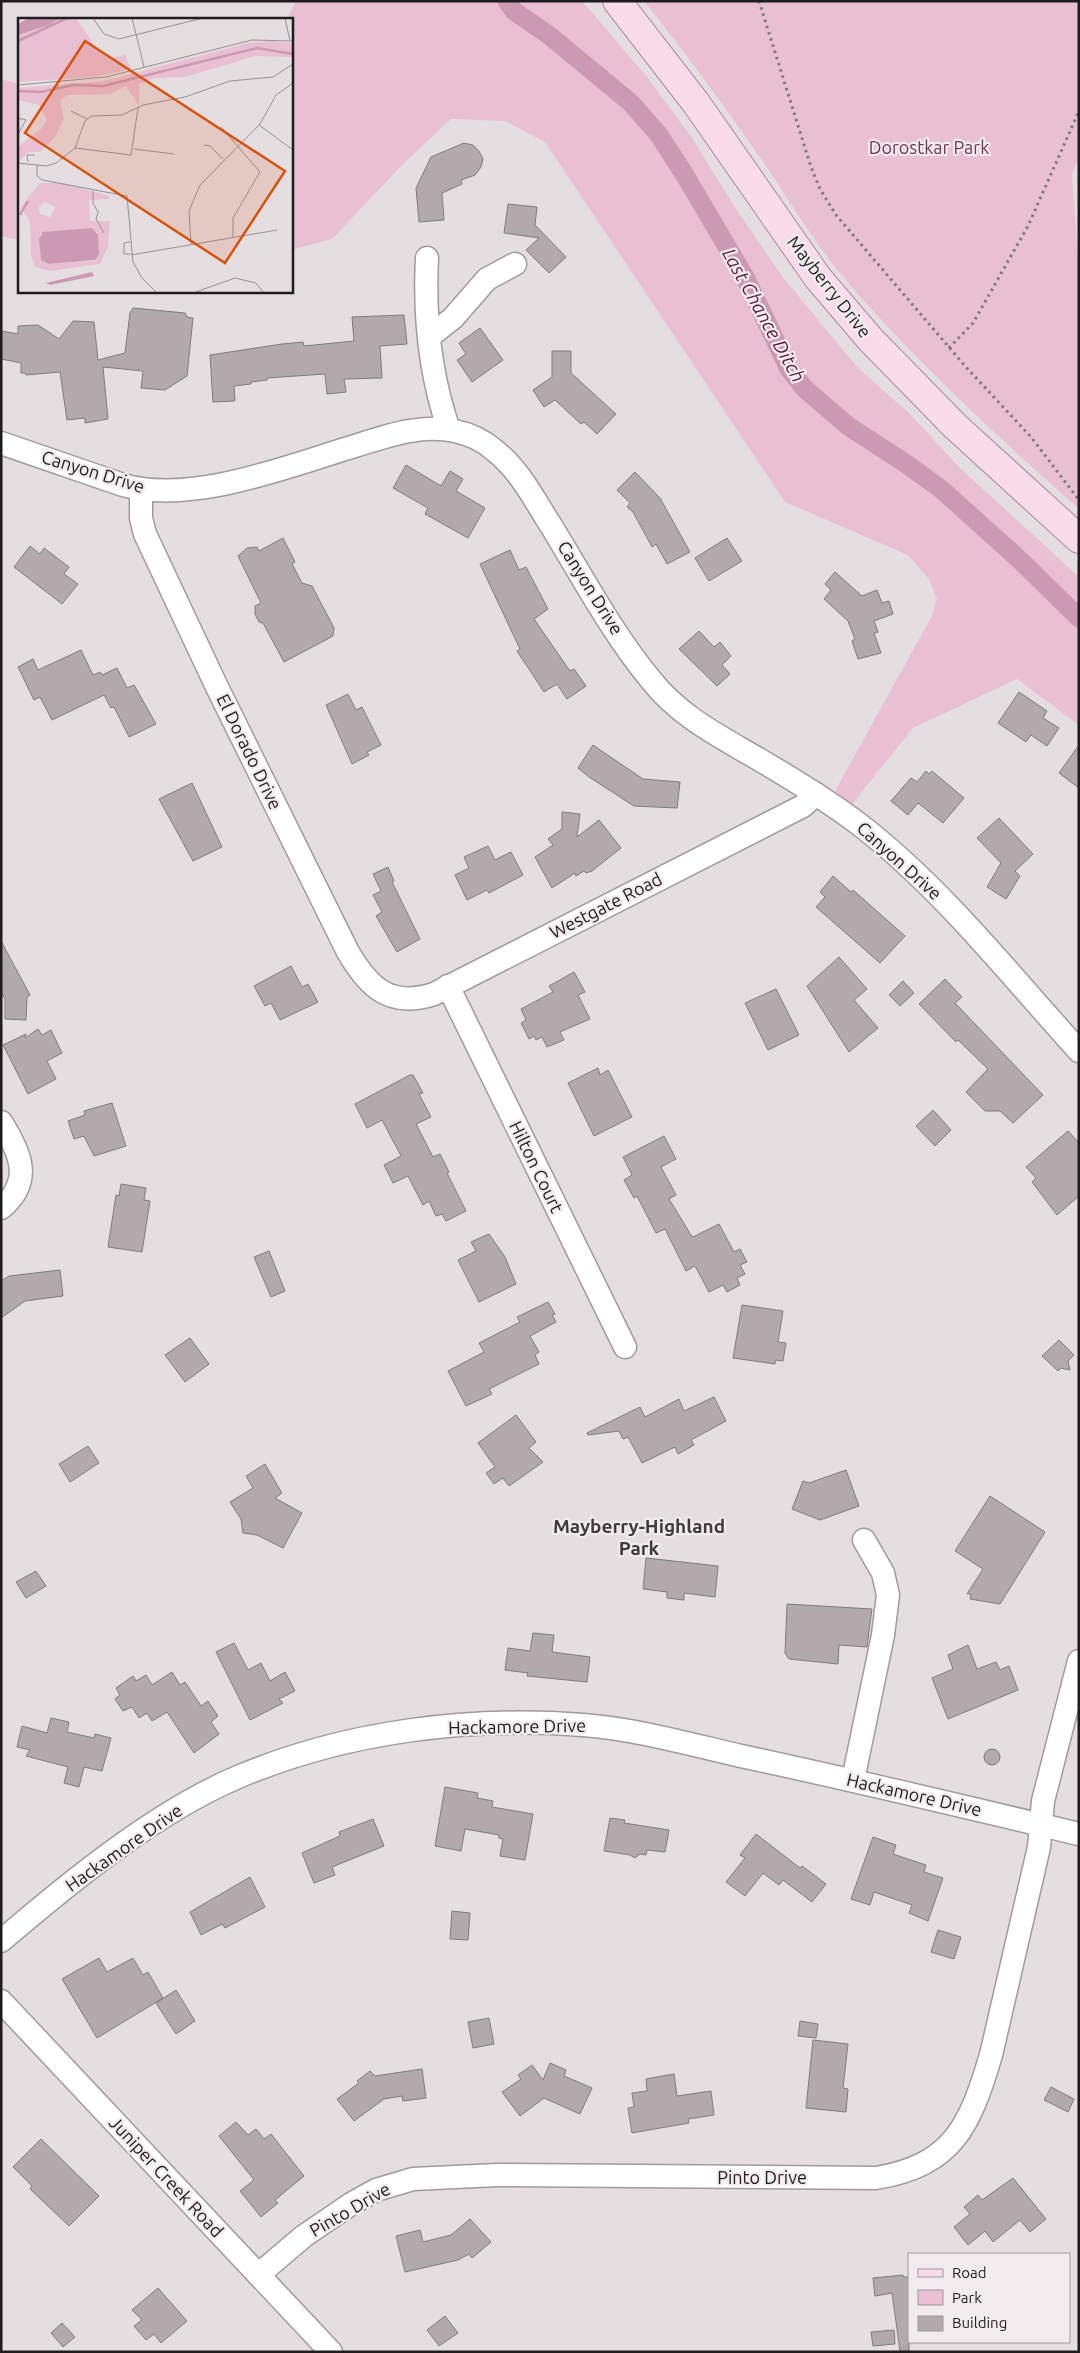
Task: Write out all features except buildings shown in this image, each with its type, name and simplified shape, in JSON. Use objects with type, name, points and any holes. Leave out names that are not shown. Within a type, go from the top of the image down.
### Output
[{"type":"main road","name":"Mayberry Drive","points":[[617,1],[696,103],[818,278],[870,340],[955,426],[1079,539]]},
{"type":"street","points":[[427,258],[425,294],[429,337],[437,396],[449,430]]},
{"type":"street","points":[[429,337],[453,318],[487,279],[515,264]]},
{"type":"street","name":"Canyon Drive","points":[[1,443],[141,490],[184,489],[238,480],[401,432],[421,429],[449,430],[477,439],[494,449],[525,484],[635,659],[670,700],[702,726],[816,794],[864,828],[922,880],[980,939],[1079,1051]]},
{"type":"street","name":"El Dorado Drive","points":[[141,490],[140,518],[145,534],[220,694],[348,952],[368,980],[390,997]]},
{"type":"street","name":"Westgate Road","points":[[390,997],[421,998],[448,986],[803,806],[816,794]]},
{"type":"street","name":"Hilton Court","points":[[448,986],[625,1347]]},
{"type":"street","points":[[1,1122],[18,1152],[21,1167],[21,1179],[15,1192],[1,1208]]},
{"type":"street","points":[[853,1780],[883,1636],[888,1595],[883,1573],[864,1540]]},
{"type":"street","name":"Pinto Drive","points":[[258,2275],[304,2236],[351,2204],[376,2190],[413,2179],[497,2175],[876,2178],[901,2174],[939,2155],[953,2142],[964,2126],[983,2083],[992,2055],[1039,1847],[1043,1800],[1079,1661]]},
{"type":"street","name":"Hackamore Drive","points":[[1,1941],[55,1896],[98,1864],[188,1803],[235,1778],[276,1762],[320,1749],[361,1740],[456,1726],[506,1724],[583,1725],[613,1728],[853,1780],[1079,1834]]},
{"type":"street","name":"Juniper Creek Road","points":[[1,2001],[331,2352]]},
{"type":"path","points":[[759,1],[810,167],[820,189],[854,238],[949,348],[1031,437],[1079,500]]},
{"type":"path","points":[[949,348],[973,323],[1028,226],[1079,112]]},
{"type":"green space","points":[[296,1],[582,1],[647,77],[692,138],[736,209],[782,276],[858,368],[910,414],[960,468],[1079,577],[1079,725],[1017,679],[913,728],[852,804],[835,791],[932,616],[937,599],[929,579],[908,555],[785,502],[545,142],[505,121],[451,119],[406,161],[332,239],[292,250],[292,18],[288,18]]},
{"type":"green space","name":"Dorostkar Park","points":[[644,1],[1079,1],[1079,158],[1072,174],[1079,272],[1079,509],[928,369],[844,278],[724,107]]},
{"type":"green space","points":[[1,79],[18,84],[18,240],[1,236]]},
{"type":"waterway","name":"Last Chance Ditch","points":[[507,1],[514,11],[550,36],[631,103],[659,135],[746,279],[789,369],[805,389],[848,426],[941,489],[1022,562],[1079,618]]},
{"type":"district","name":"Mayberry-Highland Park","points":[[639,1537]]}]
